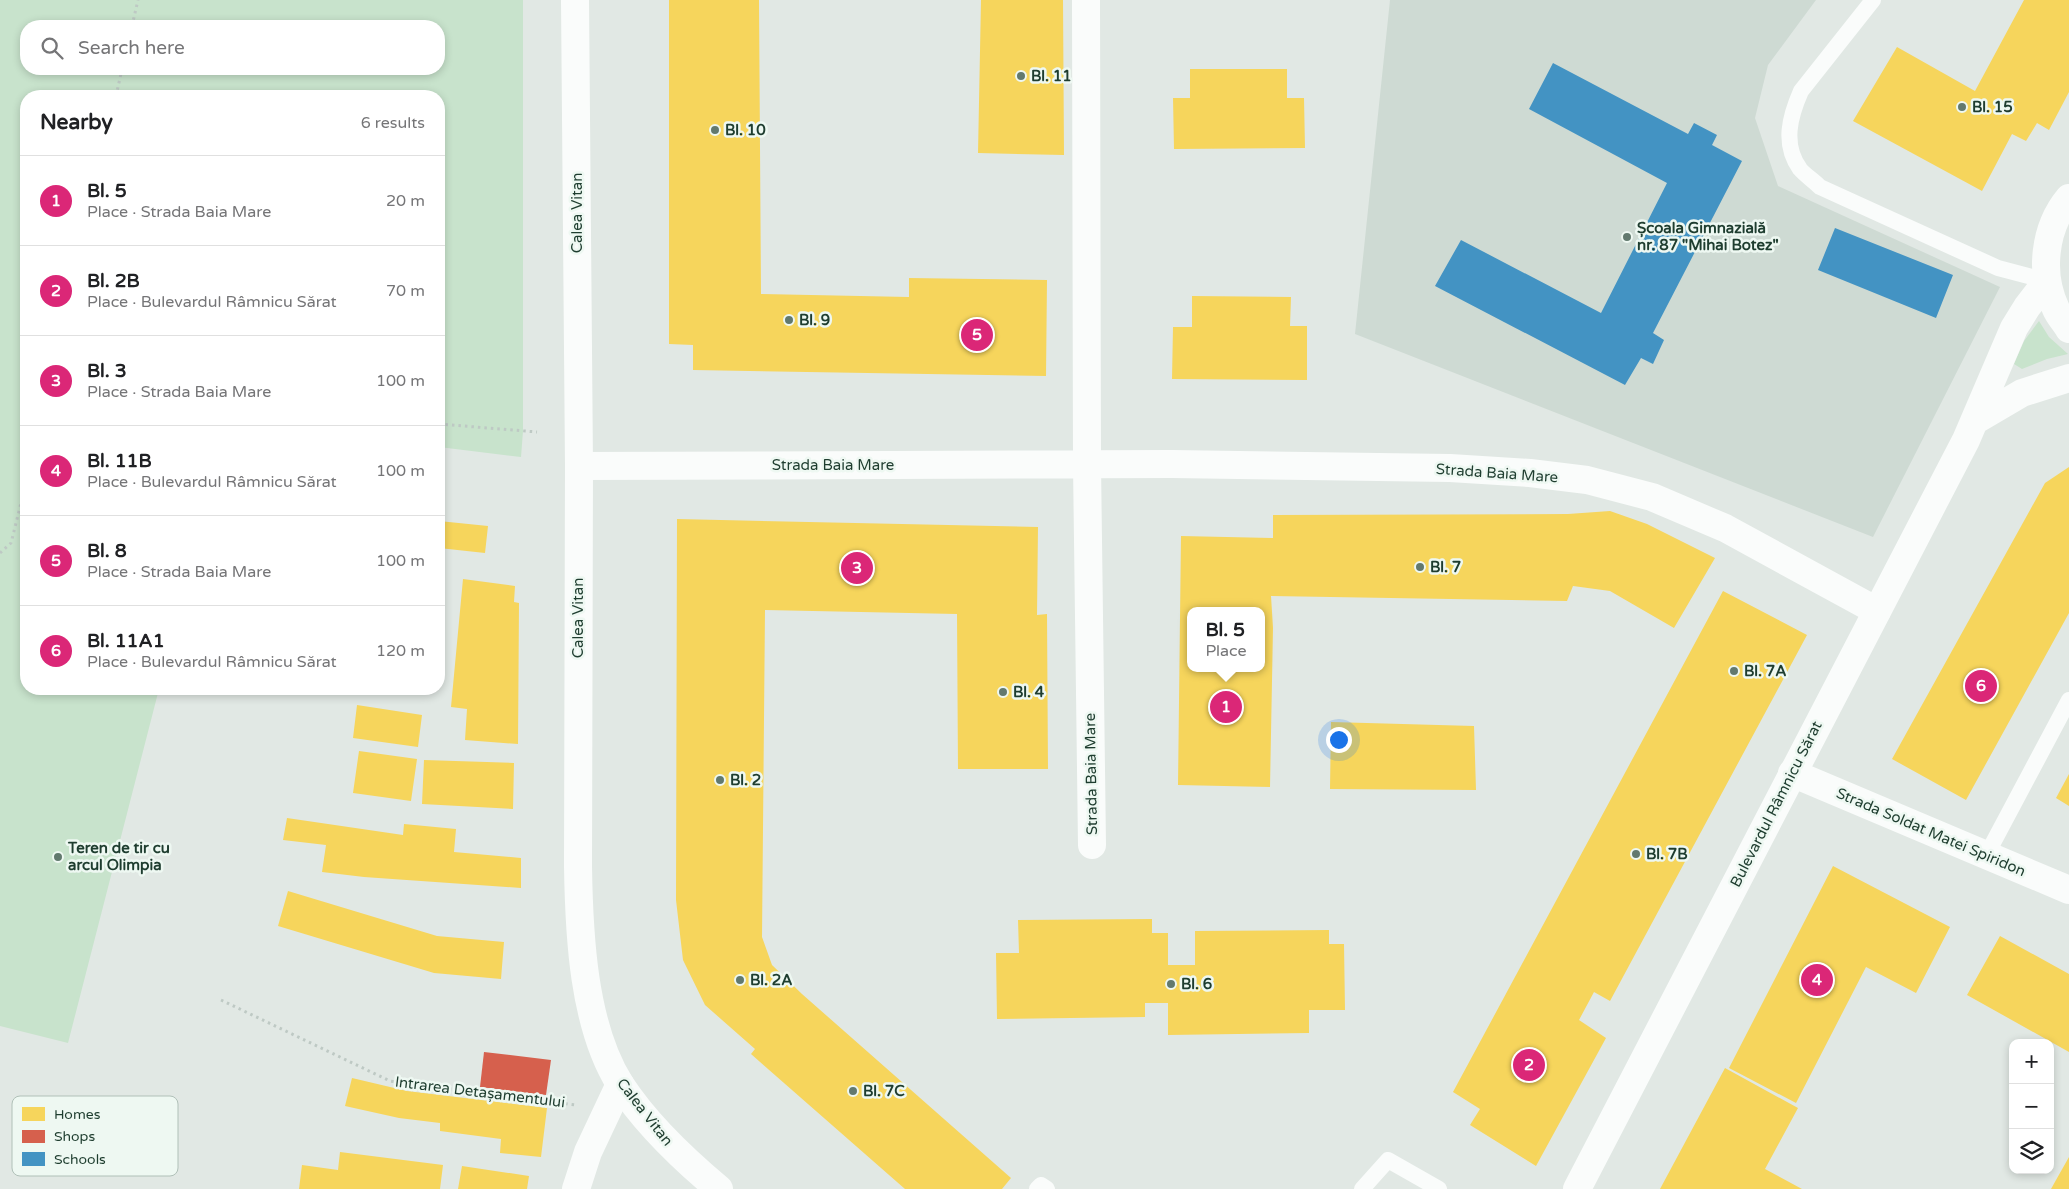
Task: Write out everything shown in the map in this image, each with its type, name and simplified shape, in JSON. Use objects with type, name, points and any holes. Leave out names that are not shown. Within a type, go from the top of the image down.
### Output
[{"type":"street","name":"Calea Vitan","points":[[575,0],[579,466],[579,915],[582,957],[592,1011],[605,1054],[620,1084],[647,1119],[676,1151],[719,1189]]},
{"type":"street","points":[[1086,0],[1087,464]]},
{"type":"street","points":[[2069,198],[2055,221],[2046,250],[2047,281],[2056,309],[2069,329]]},
{"type":"street","name":"Bulevardul Râmnicu Sărat","points":[[1576,1189],[1976,420],[2000,356],[2014,328],[2047,281]]},
{"type":"street","points":[[1976,420],[2022,392],[2069,378]]},
{"type":"street","name":"Strada Baia Mare","points":[[579,466],[1087,464],[1450,468],[1530,473],[1587,480],[1652,496],[1725,528],[1876,611]]},
{"type":"street","name":"Strada Baia Mare","points":[[1087,464],[1092,845]]},
{"type":"street","name":"Strada Soldat Matei Spiridon","points":[[1792,773],[2069,890]]},
{"type":"street","points":[[576,1189],[588,1152],[620,1084]]},
{"type":"lane","points":[[1873,0],[1801,91],[1788,126],[1791,150],[1800,168],[1820,187],[1998,268],[2047,281]]},
{"type":"lane","points":[[1986,856],[2069,700]]},
{"type":"lane","points":[[1362,1189],[1388,1160],[1439,1189]]},
{"type":"lane","points":[[1038,1189],[1041,1184],[1047,1189]]},
{"type":"path","points":[[133,20],[138,0]]},
{"type":"path","points":[[117,90],[121,75]]},
{"type":"path","points":[[445,424],[537,432]]},
{"type":"path","points":[[0,553],[11,544],[20,507]]},
{"type":"path","name":"Intrarea Detașamentului","points":[[222,1000],[390,1081],[608,1109]]},
{"type":"shaded area","name":"Școala Gimnazială nr. 87 \"Mihai Botez\"","points":[[1390,0],[1816,0],[1768,65],[1755,118],[1778,186],[2000,287],[1873,537],[1355,334]]},
{"type":"green space","points":[[0,0],[523,0],[523,431],[521,457],[445,448],[445,90],[20,90],[20,695],[157,695],[68,1043],[0,1026]]},
{"type":"green space","points":[[2039,321],[2049,337],[2068,354],[2047,359],[2022,369],[2014,364],[2024,341]]},
{"type":"building: Homes","points":[[669,0],[759,0],[761,294],[909,297],[909,278],[1047,280],[1046,376],[693,370],[693,345],[669,344]]},
{"type":"building: Homes","name":"Bl. 11","points":[[981,0],[1063,0],[1064,155],[978,153]]},
{"type":"building: Homes","name":"Bl. 15","points":[[2024,0],[2069,0],[2069,92],[2049,130],[2037,123],[2026,141],[2012,134],[1982,191],[1853,121],[1897,47],[1975,91]]},
{"type":"building: Homes","points":[[1190,69],[1287,69],[1287,98],[1304,98],[1305,148],[1174,149],[1173,98],[1190,98]]},
{"type":"building: Homes","points":[[1192,296],[1291,297],[1290,326],[1307,326],[1307,380],[1172,379],[1173,327],[1192,327]]},
{"type":"building: Homes","points":[[2069,467],[2069,613],[1966,800],[1892,759],[2045,483]]},
{"type":"building: Homes","points":[[1610,511],[1647,524],[1715,558],[1674,628],[1610,591],[1573,586],[1567,601],[1271,596],[1273,628],[1270,787],[1178,785],[1181,536],[1273,538],[1273,515],[1568,514]]},
{"type":"building: Homes","points":[[677,519],[1038,527],[1037,615],[1047,614],[1048,769],[958,769],[957,614],[765,610],[762,937],[772,965],[802,994],[1011,1178],[1002,1189],[905,1189],[751,1054],[755,1049],[705,1005],[683,960],[676,900]]},
{"type":"building: Homes","points":[[445,522],[488,526],[485,553],[445,549]]},
{"type":"building: Homes","points":[[463,579],[515,586],[514,602],[519,603],[518,744],[465,740],[467,709],[451,707]]},
{"type":"building: Homes","points":[[1723,591],[1807,635],[1610,1001],[1594,992],[1579,1020],[1606,1038],[1536,1166],[1470,1125],[1480,1109],[1453,1092]]},
{"type":"building: Homes","points":[[357,705],[422,715],[418,747],[353,738]]},
{"type":"building: Homes","points":[[1331,722],[1474,726],[1476,790],[1330,789]]},
{"type":"building: Homes","points":[[359,751],[417,759],[411,801],[353,793]]},
{"type":"building: Homes","points":[[424,760],[514,763],[513,809],[422,804]]},
{"type":"building: Homes","points":[[2069,774],[2069,806],[2056,798]]},
{"type":"building: Homes","points":[[287,818],[403,835],[404,824],[456,829],[454,852],[521,858],[521,888],[364,877],[322,872],[326,845],[283,840]]},
{"type":"building: Homes","points":[[1833,866],[1950,927],[1916,993],[1866,967],[1796,1103],[1729,1068]]},
{"type":"building: Homes","points":[[288,891],[437,936],[504,942],[501,979],[434,973],[278,926]]},
{"type":"building: Homes","name":"Bl. 6","points":[[1152,919],[1152,933],[1168,933],[1168,965],[1195,965],[1195,931],[1329,930],[1329,944],[1344,944],[1345,1010],[1309,1010],[1309,1033],[1168,1035],[1168,1003],[1145,1003],[1145,1017],[997,1019],[996,953],[1019,953],[1018,920]]},
{"type":"building: Homes","points":[[2000,936],[2069,974],[2069,1052],[2054,1044],[2054,1039],[2046,1039],[1967,995]]},
{"type":"building: Homes","points":[[1725,1068],[1798,1108],[1765,1169],[1802,1189],[1660,1189]]},
{"type":"building: Homes","points":[[352,1078],[407,1091],[547,1108],[541,1157],[500,1153],[501,1139],[440,1131],[440,1123],[399,1118],[345,1106]]},
{"type":"building: Homes","points":[[340,1152],[443,1165],[440,1189],[299,1189],[302,1165],[338,1170]]},
{"type":"building: Homes","points":[[2069,1157],[2069,1189],[2051,1189],[2056,1180]]},
{"type":"building: Homes","points":[[462,1166],[529,1176],[527,1189],[458,1189]]},
{"type":"building: Shops","points":[[484,1052],[551,1060],[546,1095],[480,1087]]},
{"type":"building: Schools","points":[[1553,63],[1688,134],[1694,123],[1717,135],[1712,145],[1742,161],[1653,333],[1664,340],[1653,364],[1641,358],[1625,385],[1435,286],[1461,240],[1601,313],[1667,183],[1529,109]]},
{"type":"building: Schools","points":[[1835,228],[1953,275],[1936,318],[1818,270]]},
{"type":"place","name":"Bl. 11","points":[[1021,76]]},
{"type":"place","name":"Bl. 15","points":[[1962,107]]},
{"type":"place","name":"Bl. 10","points":[[715,130]]},
{"type":"place","name":"Școala Gimnazială nr. 87 \"Mihai Botez\"","points":[[1627,237]]},
{"type":"place","name":"Bl. 9","points":[[789,320]]},
{"type":"place","name":"Bl. 8","points":[[977,335]]},
{"type":"place","name":"Bl. 7","points":[[1420,567]]},
{"type":"place","name":"Bl. 3","points":[[857,568]]},
{"type":"place","name":"Bl. 7A","points":[[1734,671]]},
{"type":"place","name":"Bl. 11A1","points":[[1981,686]]},
{"type":"place","name":"Bl. 4","points":[[1003,692]]},
{"type":"place","name":"Bl. 5","points":[[1226,707]]},
{"type":"place","name":"Bl. 2","points":[[720,780]]},
{"type":"place","name":"Bl. 7B","points":[[1636,854]]},
{"type":"place","name":"Teren de tir cu arcul Olimpia","points":[[58,857]]},
{"type":"place","name":"Bl. 2A","points":[[740,980]]},
{"type":"place","name":"Bl. 11B","points":[[1817,980]]},
{"type":"place","name":"Bl. 6","points":[[1171,984]]},
{"type":"place","name":"Bl. 2B","points":[[1529,1065]]},
{"type":"place","name":"Bl. 7C","points":[[853,1091]]}]
